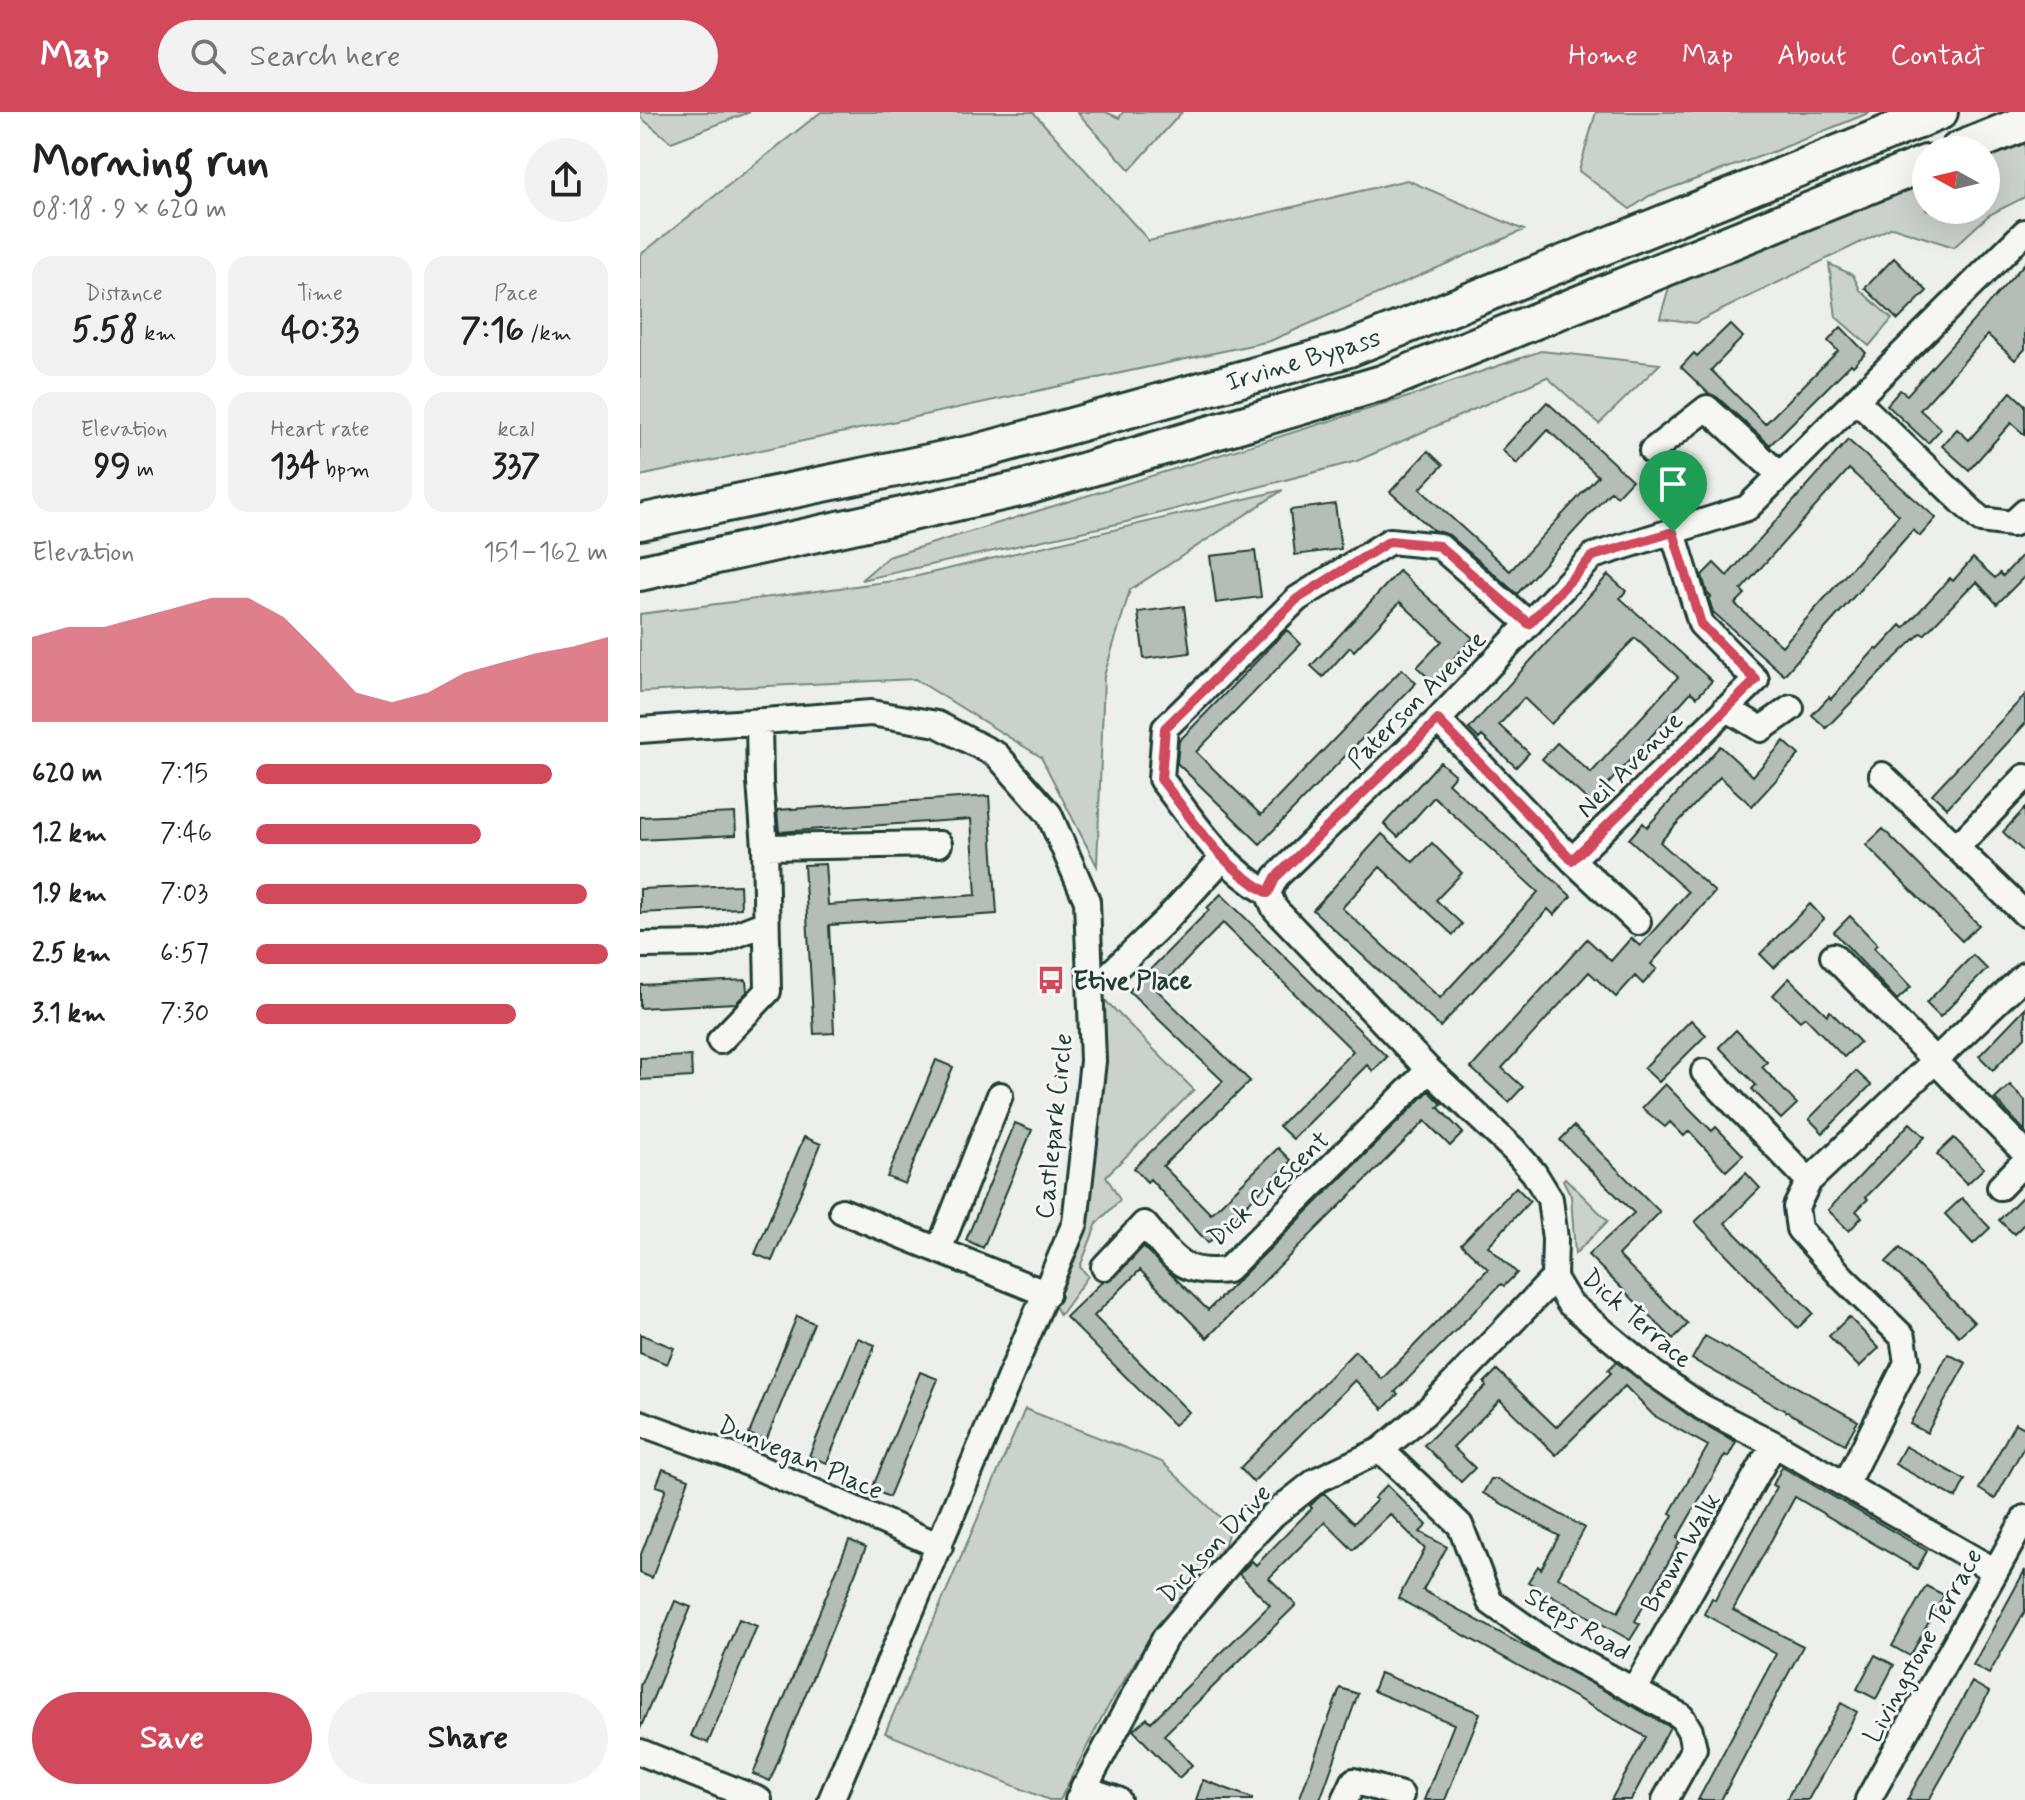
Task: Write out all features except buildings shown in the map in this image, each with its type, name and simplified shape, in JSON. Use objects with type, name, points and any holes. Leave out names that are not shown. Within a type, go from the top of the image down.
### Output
[{"type":"highway","name":"Irvine Bypass","points":[[640,522],[977,452],[1349,349],[1940,112]]},
{"type":"highway","points":[[1993,136],[2025,123]]},
{"type":"highway","name":"Irvine Bypass","points":[[640,573],[1024,488],[1382,383],[1912,169]]},
{"type":"street","name":"Paterson Avenue","points":[[1268,893],[1276,877],[1438,720],[1593,556],[1747,508],[2025,232]]},
{"type":"street","points":[[1856,400],[1981,520],[2012,524],[2025,512]]},
{"type":"street","points":[[1652,451],[1707,408],[1780,475]]},
{"type":"street","name":"Neil Avenue","points":[[1572,860],[1756,680],[1701,624],[1673,532]]},
{"type":"street","points":[[1268,893],[1244,879],[1222,859],[1161,779],[1165,728],[1297,599],[1390,541],[1439,546],[1529,624]]},
{"type":"street","points":[[1726,708],[1761,729],[1791,708]]},
{"type":"street","name":"Castlepark Circle","points":[[640,730],[871,713],[937,724],[997,755],[1049,814],[1087,901],[1093,1061],[1075,1223],[831,1800]]},
{"type":"street","points":[[1438,720],[1572,860],[1638,922]]},
{"type":"street","points":[[720,1041],[768,991],[759,721]]},
{"type":"street","points":[[1882,775],[2025,914]]},
{"type":"street","points":[[1957,847],[2025,777]]},
{"type":"street","points":[[765,847],[939,844]]},
{"type":"street","points":[[1112,972],[1222,859]]},
{"type":"street","name":"Dick Terrace","points":[[1268,893],[1275,909],[1429,1070],[1514,1150],[1534,1173],[1550,1199],[1555,1239],[1554,1278],[1569,1303],[1653,1373],[1702,1407],[1774,1444],[1995,1571]]},
{"type":"street","points":[[640,945],[712,944],[766,923]]},
{"type":"street","points":[[1833,956],[2025,1153]]},
{"type":"street","points":[[1845,1485],[1907,1363],[1907,1352],[1903,1337],[1799,1229],[1796,1207],[1809,1181],[2025,975]]},
{"type":"street","name":"Dick Crescent","points":[[1104,1267],[1144,1224],[1179,1264],[1204,1273],[1227,1270],[1429,1070]]},
{"type":"street","points":[[1704,1072],[1809,1181]]},
{"type":"street","points":[[939,1250],[1000,1095]]},
{"type":"street","points":[[2000,1187],[2025,1161]]},
{"type":"street","points":[[842,1211],[1047,1294]]},
{"type":"street","name":"Dickson Drive","points":[[1081,1794],[1165,1638],[1248,1541],[1274,1514],[1317,1480],[1381,1450],[1425,1413],[1554,1278]]},
{"type":"street","name":"Dunvegan Place","points":[[640,1423],[729,1455],[940,1546]]},
{"type":"street","name":"Brown Walk","points":[[1635,1689],[1774,1444]]},
{"type":"street","name":"Steps Road","points":[[1381,1450],[1460,1525],[1490,1602],[1552,1646],[1681,1716],[1690,1731],[1694,1748],[1665,1800]]},
{"type":"street","name":"Livingstone Terrace","points":[[1868,1800],[2025,1518]]},
{"type":"street","points":[[640,1752],[759,1800]]},
{"type":"street","points":[[1345,1800],[1354,1781],[1401,1795]]},
{"type":"street","points":[[1081,1794],[1118,1800]]},
{"type":"shaded area","points":[[640,112],[750,112],[671,142],[640,117]]},
{"type":"shaded area","points":[[821,112],[1033,112],[1149,241],[1407,180],[1524,230],[1270,341],[640,476],[640,255]]},
{"type":"shaded area","points":[[1077,112],[1106,112],[1119,118],[1123,112],[1182,112],[1130,170]]},
{"type":"shaded area","points":[[1596,112],[1871,112],[1775,151],[1649,196],[1630,209],[1579,171]]},
{"type":"shaded area","points":[[2025,139],[2025,197],[2000,210],[2000,149]]},
{"type":"shaded area","points":[[1912,186],[1912,224],[1979,224],[1954,247],[1892,227],[1695,323],[1660,318],[1670,284]]},
{"type":"shaded area","points":[[1829,264],[1853,275],[1860,290],[1892,319],[1869,346],[1836,317]]},
{"type":"shaded area","points":[[1541,351],[1660,364],[1599,424],[1547,377],[1357,461],[1126,522],[861,580],[888,557],[1408,397]]},
{"type":"shaded area","points":[[1283,490],[1130,590],[1104,676],[1097,866],[1041,757],[915,679],[640,692],[640,614],[901,580]]},
{"type":"shaded area","points":[[1102,997],[1194,1090],[1106,1176],[1120,1200],[1097,1223],[1080,1267],[1088,1276],[1060,1315],[1051,1299],[1082,1237],[1097,1137]]},
{"type":"shaded area","points":[[1565,1178],[1608,1221],[1575,1254],[1571,1196],[1563,1180]]},
{"type":"shaded area","points":[[1025,1409],[1162,1462],[1222,1519],[1228,1534],[1224,1547],[1151,1635],[1102,1717],[1060,1800],[1049,1800],[885,1733]]},
{"type":"place","name":"Etive Place","points":[[1051,980]]},
{"type":"route","points":[[1673,532],[1701,624],[1756,680],[1572,860],[1438,720],[1276,877],[1268,893],[1244,879],[1222,859],[1161,779],[1165,728],[1297,599],[1390,541],[1439,546],[1529,624],[1593,556],[1673,532]]}]
